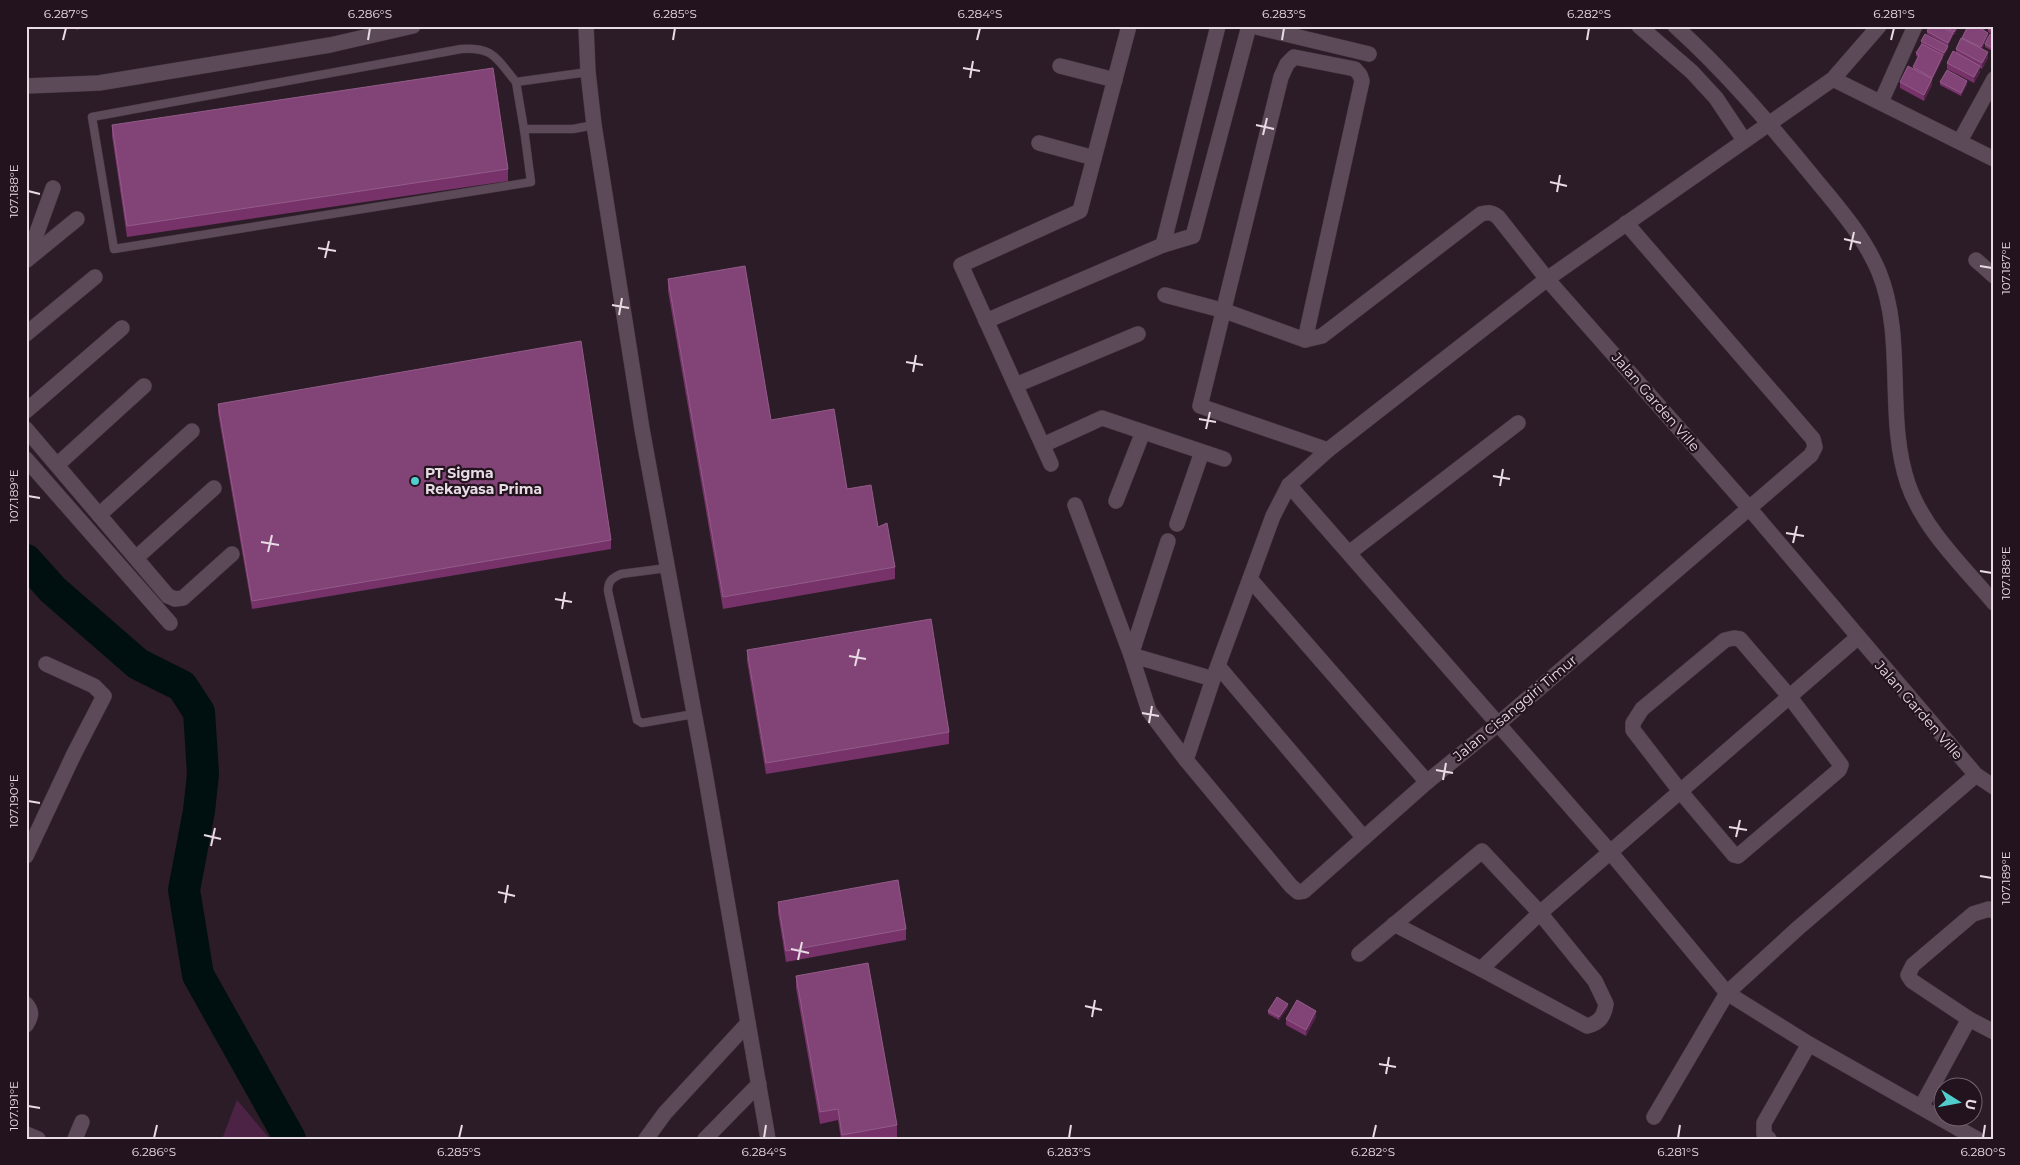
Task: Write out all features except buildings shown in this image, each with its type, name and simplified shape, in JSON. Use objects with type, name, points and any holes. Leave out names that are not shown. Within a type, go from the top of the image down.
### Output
[{"type":"street","points":[[26,86],[100,83],[330,45],[413,26]]},
{"type":"street","points":[[586,26],[588,72],[594,125],[642,429],[768,1139]]},
{"type":"street","points":[[1051,464],[961,265],[1080,211],[1129,26]]},
{"type":"street","points":[[1163,245],[1218,26]]},
{"type":"street","points":[[986,321],[1163,245],[1193,236],[1250,26],[1369,54]]},
{"type":"street","points":[[1639,26],[1692,72],[1716,98],[1744,140]]},
{"type":"street","points":[[1675,26],[1768,122],[1859,233],[1879,273],[1890,316],[1899,440],[1908,484],[1923,518],[1994,603]]},
{"type":"street","points":[[1186,760],[1273,516],[1290,485],[1328,450],[1547,279],[1768,122],[1833,79],[1879,26]]},
{"type":"street","points":[[1881,102],[1915,26]]},
{"type":"street","points":[[1165,295],[1225,311],[1306,340],[1362,81],[1355,69],[1294,57],[1287,64],[1281,78],[1225,311],[1200,406],[1328,450]]},
{"type":"street","points":[[1060,66],[1115,80]]},
{"type":"street","points":[[1960,141],[1994,78]]},
{"type":"street","points":[[1833,79],[1994,159]]},
{"type":"street","points":[[1039,143],[1094,158]]},
{"type":"street","points":[[27,260],[52,188]]},
{"type":"street","name":"Jalan Garden Ville","points":[[1306,340],[1322,336],[1481,214],[1493,213],[1547,279],[1749,508],[1976,775],[1994,787]]},
{"type":"street","points":[[27,260],[77,219]]},
{"type":"street","name":"Jalan Cisanggiri Timur","points":[[1186,760],[1291,886],[1298,892],[1304,891],[1427,782],[1498,724],[1811,454],[1815,447],[1813,438],[1626,223]]},
{"type":"street","points":[[1976,260],[1994,276]]},
{"type":"street","points":[[26,334],[95,277]]},
{"type":"street","points":[[26,411],[122,328]]},
{"type":"street","points":[[1016,385],[1138,334]]},
{"type":"street","points":[[57,465],[144,386]]},
{"type":"street","points":[[1042,445],[1102,418],[1224,459]]},
{"type":"street","points":[[1349,553],[1518,423]]},
{"type":"street","points":[[26,429],[168,596],[175,600],[183,598],[232,554]]},
{"type":"street","points":[[99,515],[192,430]]},
{"type":"street","points":[[1116,501],[1143,432]]},
{"type":"street","points":[[1177,524],[1202,452]]},
{"type":"street","points":[[26,459],[170,623]]},
{"type":"street","points":[[1290,485],[1611,853],[1727,993],[1810,1044],[1977,1139]]},
{"type":"street","points":[[136,558],[214,488]]},
{"type":"street","points":[[1075,505],[1131,655],[1149,711],[1186,760]]},
{"type":"street","points":[[1131,655],[1168,542]]},
{"type":"street","points":[[1250,579],[1427,782]]},
{"type":"street","points":[[1480,969],[1540,913],[1858,638]]},
{"type":"street","points":[[1740,639],[1789,696],[1841,765],[1839,770],[1743,854],[1738,856],[1734,854],[1680,791],[1633,730],[1633,723],[1642,709],[1725,640],[1740,639]]},
{"type":"street","points":[[1131,655],[1216,673],[1364,838]]},
{"type":"street","points":[[26,856],[74,754],[104,696],[94,686],[46,664]]},
{"type":"street","points":[[1654,1117],[1727,993],[1797,929],[1976,775]]},
{"type":"street","points":[[1358,954],[1394,924],[1482,851],[1540,913],[1595,981],[1606,1004],[1602,1017],[1595,1024],[1586,1026],[1394,924]]},
{"type":"street","points":[[1994,911],[1988,909],[1973,914],[1909,969],[1908,975],[1912,981],[1969,1019],[1994,1032]]},
{"type":"street","points":[[26,1004],[30,1008],[31,1016],[26,1025]]},
{"type":"street","points":[[1921,1107],[1969,1019]]},
{"type":"street","points":[[646,1139],[665,1113],[748,1023]]},
{"type":"street","points":[[1769,1139],[1764,1134],[1764,1123],[1810,1044]]},
{"type":"street","points":[[704,1139],[759,1084]]},
{"type":"street","points":[[75,1139],[82,1122]]},
{"type":"street","points":[[26,1134],[38,1139]]},
{"type":"lane","points":[[460,49],[484,49],[492,53],[516,82],[531,182],[114,250],[92,117],[460,49]]},
{"type":"lane","points":[[516,82],[588,72]]},
{"type":"lane","points":[[524,128],[572,129],[594,125]]},
{"type":"lane","points":[[667,568],[621,574],[614,577],[610,582],[608,591],[637,720],[642,723],[694,714]]},
{"type":"shaded area","points":[[237,1100],[270,1139],[222,1139]]},
{"type":"waterway","points":[[26,560],[53,590],[138,664],[182,686],[199,712],[203,774],[199,811],[184,890],[198,975],[290,1139]]},
{"type":"place","name":"PT Sigma Rekayasa Prima","points":[[415,481]]}]
